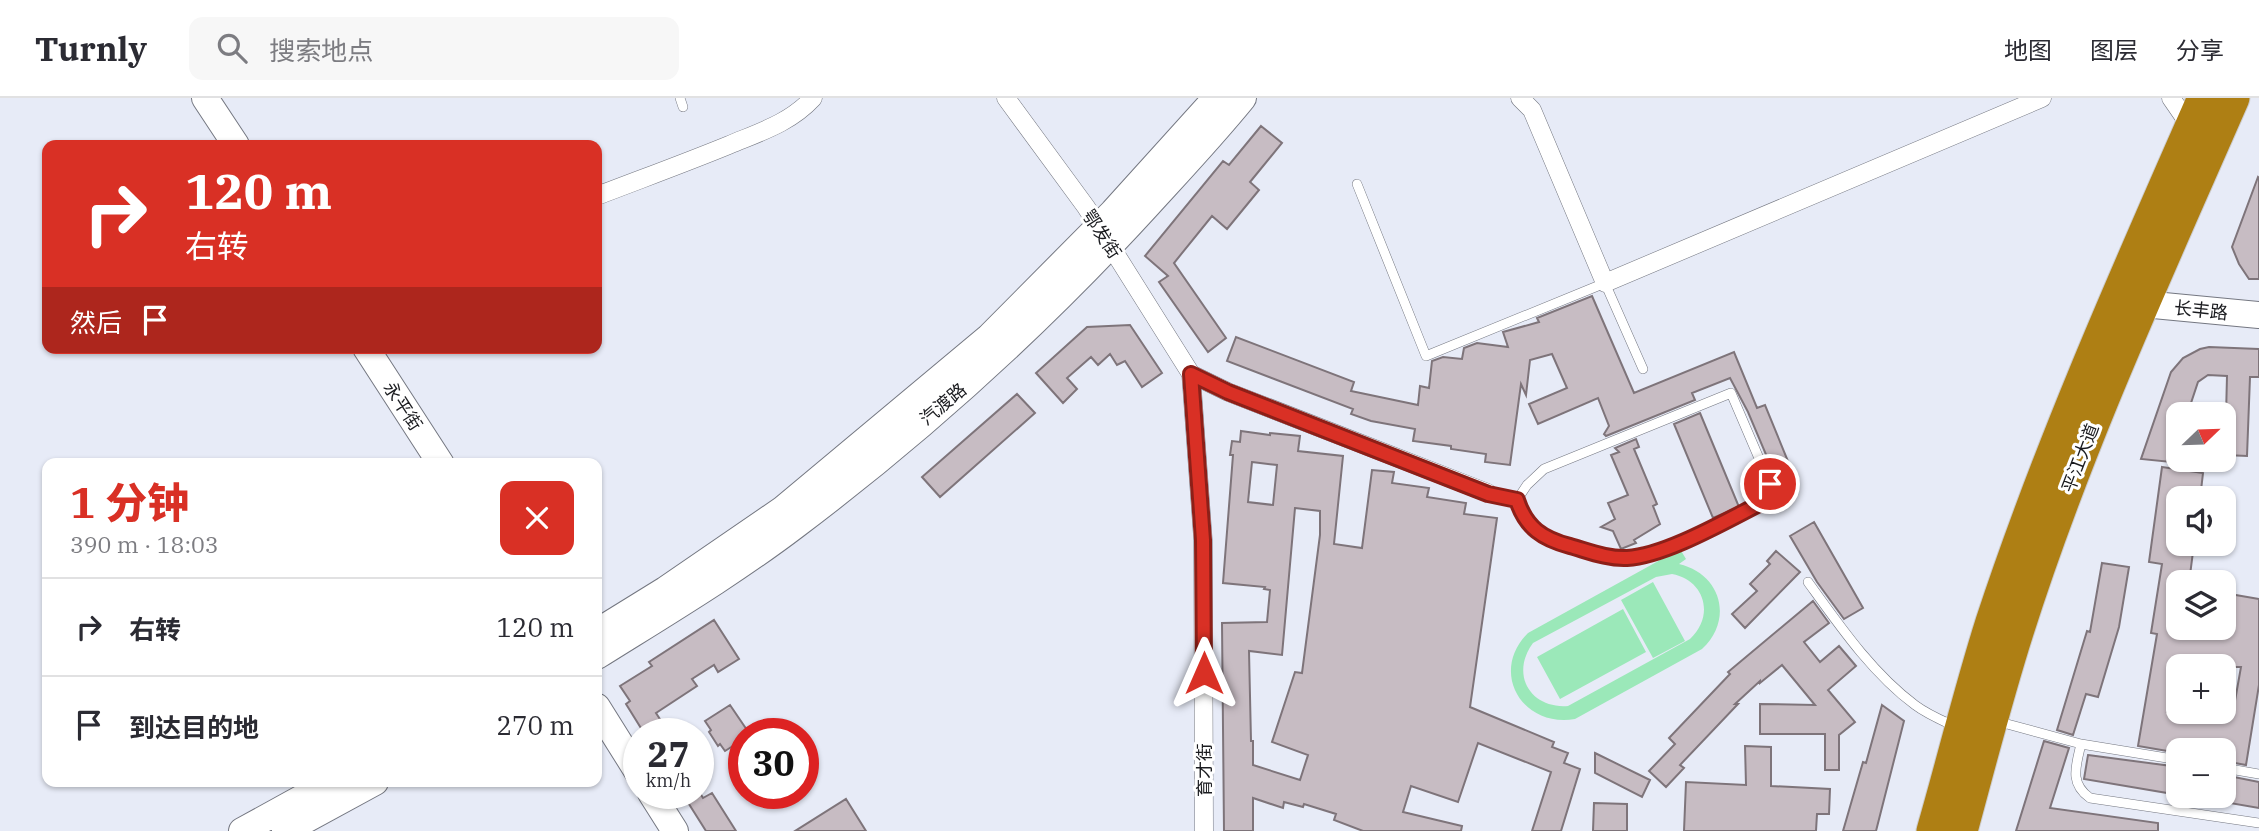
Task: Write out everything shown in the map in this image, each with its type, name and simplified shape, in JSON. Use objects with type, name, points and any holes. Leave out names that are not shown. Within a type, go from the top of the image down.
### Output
[{"type":"highway","name":"平江大道","points":[[1933,831],[2017,632],[2062,505],[2143,304],[2233,98]]},
{"type":"highway","name":"平江大道","points":[[1961,831],[1992,624],[2037,495],[2103,330],[2198,112]]},
{"type":"street","points":[[205,98],[233,140]]},
{"type":"street","points":[[602,194],[692,161],[785,122],[800,113],[813,98]]},
{"type":"street","name":"鄂发街","points":[[1006,98],[1104,236],[1191,374]]},
{"type":"street","name":"汽渡路","points":[[602,653],[676,607],[795,526],[1003,352],[1104,236],[1216,98]]},
{"type":"street","name":"汽渡路","points":[[602,629],[665,590],[793,501],[989,337],[1104,236],[1207,140],[1243,98]]},
{"type":"street","points":[[1520,98],[1532,110],[1605,283],[2042,98]]},
{"type":"street","points":[[2171,98],[2198,112]]},
{"type":"street","name":"长丰路","points":[[2143,304],[2259,315]]},
{"type":"street","name":"永平街","points":[[370,354],[437,458]]},
{"type":"street","points":[[1191,374],[1228,392],[1488,494]]},
{"type":"street","name":"育才街","points":[[1191,374],[1203,540],[1205,831]]},
{"type":"street","points":[[602,715],[623,748]]},
{"type":"street","points":[[242,831],[322,787]]},
{"type":"street","points":[[285,831],[366,787]]},
{"type":"street","points":[[661,809],[675,831]]},
{"type":"lane","points":[[1357,184],[1426,356],[1605,283],[1643,369]]},
{"type":"lane","points":[[1731,393],[1770,488],[1765,501],[1692,537],[1647,555],[1628,558],[1607,557],[1542,536],[1526,520],[1517,500],[1527,485],[1544,469],[1731,393]]},
{"type":"lane","points":[[1488,494],[1517,500]]},
{"type":"lane","points":[[1808,582],[1843,631],[1881,674],[1916,706],[1977,726],[2166,758]]},
{"type":"lane","points":[[2081,744],[2074,775],[2080,789],[2090,798],[2259,823]]},
{"type":"lane","points":[[2236,770],[2259,774]]},
{"type":"green space","points":[[1680,549],[1686,559],[1679,564],[1705,577],[1713,587],[1720,612],[1712,637],[1702,649],[1575,719],[1556,719],[1540,715],[1527,706],[1517,694],[1512,680],[1511,664],[1517,648],[1528,633]],"holes":[[[1672,574],[1692,583],[1703,600],[1702,620],[1690,639],[1568,706],[1543,702],[1534,696],[1524,677],[1523,666],[1533,643],[1656,577]]]},
{"type":"green space","points":[[1653,582],[1685,641],[1653,658],[1621,600]]},
{"type":"green space","points":[[1623,609],[1646,652],[1560,699],[1537,657]]},
{"type":"building","points":[[1261,126],[1282,143],[1250,182],[1259,190],[1227,229],[1212,216],[1174,263],[1226,338],[1208,352],[1159,282],[1168,276],[1145,256],[1223,161],[1229,165]]},
{"type":"building","points":[[2258,177],[2259,279],[2249,279],[2232,247]]},
{"type":"building","points":[[1592,296],[1634,393],[1734,352],[1757,408],[1765,405],[1794,476],[1778,483],[1748,412],[1730,378],[1692,393],[1695,400],[1606,436],[1604,434],[1609,426],[1598,398],[1538,424],[1529,404],[1567,388],[1552,354],[1530,360],[1526,395],[1521,384],[1510,465],[1485,462],[1486,454],[1413,441],[1415,429],[1371,421],[1351,414],[1353,409],[1227,361],[1236,337],[1354,382],[1351,391],[1418,405],[1420,386],[1429,388],[1432,361],[1443,357],[1462,359],[1464,348],[1477,343],[1508,347],[1503,332],[1539,322],[1537,318]]},
{"type":"building","points":[[1130,325],[1162,373],[1142,387],[1125,361],[1117,365],[1110,354],[1098,365],[1091,357],[1067,378],[1077,389],[1063,403],[1036,373],[1087,327]]},
{"type":"building","points":[[2200,349],[2259,349],[2259,377],[2250,377],[2247,456],[2236,456],[2236,402],[2226,402],[2227,376],[2208,375],[2198,382],[2191,402],[2166,402],[2166,462],[2141,459],[2171,372],[2183,358]]},
{"type":"building","points":[[1017,394],[1035,413],[940,497],[922,477]]},
{"type":"building","points":[[1700,413],[1739,507],[1713,518],[1674,424]]},
{"type":"building","points":[[1241,431],[1300,436],[1298,451],[1343,456],[1334,544],[1362,548],[1372,470],[1394,472],[1392,483],[1429,488],[1427,497],[1466,503],[1464,514],[1497,518],[1470,707],[1554,742],[1552,747],[1568,753],[1564,763],[1580,769],[1561,831],[1532,831],[1551,772],[1478,743],[1458,802],[1411,786],[1403,812],[1462,826],[1461,831],[1363,831],[1334,820],[1336,814],[1304,804],[1303,807],[1284,802],[1283,808],[1253,798],[1253,831],[1224,831],[1222,623],[1267,622],[1270,590],[1264,589],[1265,587],[1223,583],[1233,455],[1230,455],[1232,441],[1240,442]],"holes":[[[1252,462],[1277,465],[1273,505],[1248,502]],[[1295,508],[1320,511],[1320,535],[1302,673],[1295,672],[1272,742],[1308,755],[1300,780],[1253,765],[1249,651],[1282,655]]]},
{"type":"building","points":[[1636,439],[1639,447],[1634,449],[1657,504],[1653,506],[1660,524],[1634,540],[1636,543],[1621,549],[1613,531],[1601,527],[1615,519],[1608,503],[1628,495],[1611,455],[1619,452],[1615,448]]},
{"type":"building","points":[[2162,467],[2166,468],[2166,472],[2203,473],[2202,486],[2166,486],[2166,556],[2192,556],[2191,570],[2166,570],[2166,640],[2236,640],[2236,595],[2259,599],[2259,685],[2246,765],[2236,763],[2236,738],[2166,738],[2166,751],[2138,746],[2157,634],[2151,633],[2162,564],[2149,562]]},
{"type":"building","points":[[1814,522],[1863,608],[1844,619],[1817,582],[1790,536]]},
{"type":"building","points":[[1776,551],[1800,572],[1745,628],[1732,614],[1757,591],[1750,584],[1770,564],[1767,561]]},
{"type":"building","points":[[2102,563],[2129,567],[2119,627],[2098,697],[2086,694],[2073,735],[2057,730],[2087,631],[2090,632]]},
{"type":"building","points":[[1813,601],[1829,623],[1804,642],[1820,662],[1839,646],[1856,666],[1828,690],[1855,722],[1839,735],[1839,770],[1825,770],[1825,734],[1760,734],[1760,704],[1815,705],[1782,665],[1735,704],[1738,704],[1680,765],[1684,768],[1666,787],[1649,771],[1675,744],[1669,738],[1730,674],[1728,672]]},
{"type":"building","points":[[714,620],[739,659],[718,672],[714,665],[692,679],[697,686],[656,713],[659,718],[635,718],[626,704],[630,701],[620,686],[652,666],[649,662]]},
{"type":"building","points":[[730,705],[739,718],[728,718],[728,749],[725,751],[714,740],[714,718],[710,718]]},
{"type":"building","points":[[1882,705],[1904,721],[1876,831],[1843,831],[1863,762],[1866,763]]},
{"type":"building","points":[[2044,741],[2069,748],[2050,808],[2158,823],[2158,831],[2016,831]]},
{"type":"building","points":[[1745,746],[1771,747],[1771,786],[1830,789],[1829,814],[1817,814],[1816,831],[1684,831],[1686,782],[1746,785]]},
{"type":"building","points":[[1595,753],[1650,780],[1642,797],[1595,773]]},
{"type":"building","points":[[2088,755],[2166,765],[2166,793],[2084,779]]},
{"type":"building","points":[[2236,777],[2259,782],[2259,808],[2236,804]]},
{"type":"building","points":[[714,796],[736,831],[706,831],[692,809],[714,809]]},
{"type":"building","points":[[846,799],[866,831],[795,831]]},
{"type":"building","points":[[1594,803],[1627,804],[1627,831],[1593,831]]},
{"type":"route","points":[[1204,673],[1203,540],[1191,374],[1228,392],[1488,494],[1517,500],[1526,520],[1542,536],[1607,557],[1647,555],[1692,537],[1765,501],[1770,492],[1770,484]]}]
